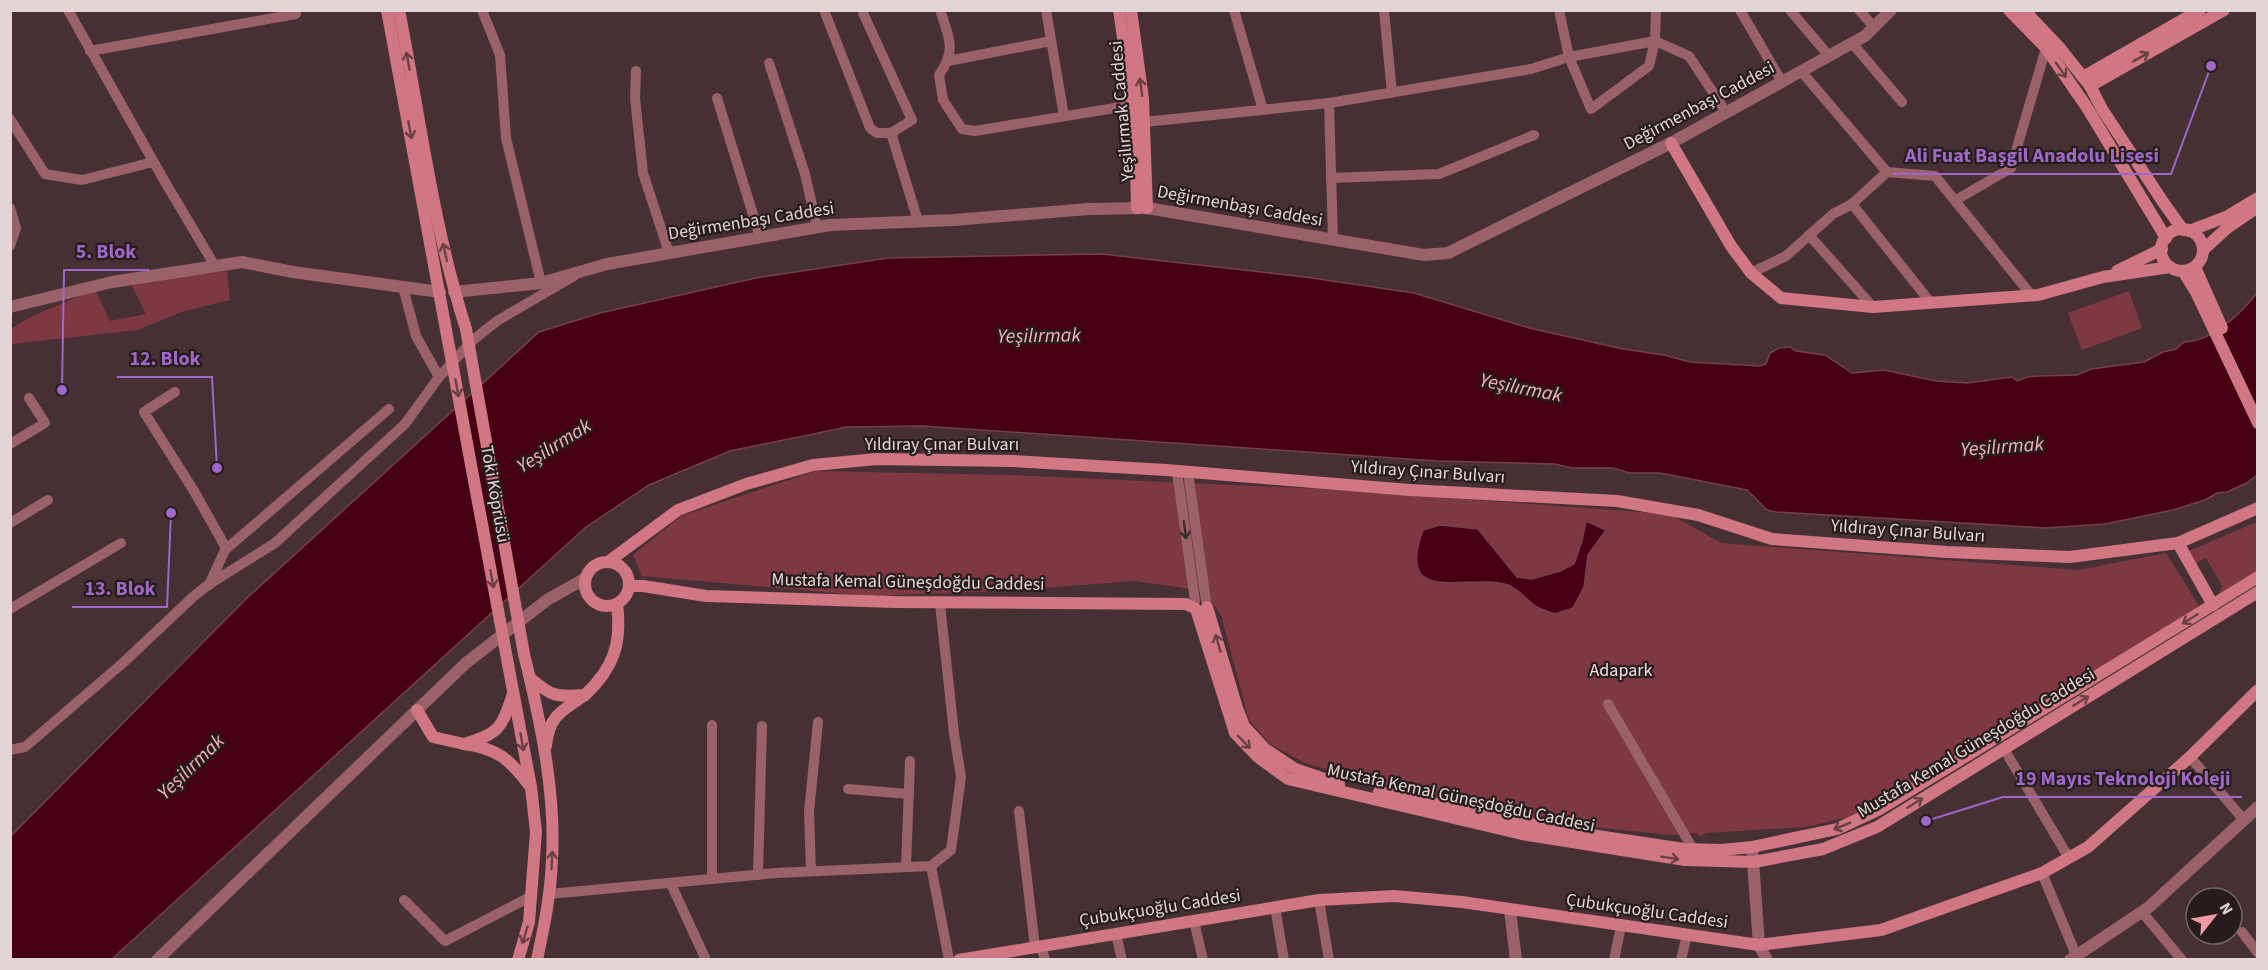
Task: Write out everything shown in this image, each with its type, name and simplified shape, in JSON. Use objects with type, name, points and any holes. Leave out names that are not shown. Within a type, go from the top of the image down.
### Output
[{"type":"main road","name":"Toki Köprüsü","points":[[387,10],[531,787],[536,832],[532,896],[529,922],[518,960]]},
{"type":"main road","points":[[399,10],[454,292],[466,329],[545,759],[551,805],[552,858],[549,894],[537,960]]},
{"type":"main road","name":"Yeşilırmak Caddesi","points":[[1119,10],[1135,120],[1142,208]]},
{"type":"main road","name":"Yeşilırmak Caddesi","points":[[1131,10],[1143,99],[1142,208]]},
{"type":"main road","points":[[2009,10],[2046,48],[2086,106],[2164,244]]},
{"type":"main road","points":[[1671,143],[1731,246],[1751,273],[1781,298],[1873,306],[2032,296],[2103,277],[2170,267],[2189,269],[2202,257],[2203,250],[2199,238],[2186,230],[2163,202],[2102,109],[2087,81],[2025,10]]},
{"type":"main road","points":[[2087,81],[2200,10]]},
{"type":"main road","points":[[2087,81],[2224,10]]},
{"type":"main road","points":[[2170,267],[2163,257],[2164,244],[2171,233],[2228,216],[2258,198]]},
{"type":"main road","points":[[2203,250],[2227,228],[2258,207]]},
{"type":"main road","points":[[2103,277],[2164,244]]},
{"type":"main road","points":[[2189,269],[2258,405]]},
{"type":"main road","points":[[2200,290],[2258,423]]},
{"type":"main road","name":"Yıldıray Çınar Bulvarı","points":[[608,562],[678,510],[746,484],[813,465],[889,459],[1012,462],[1183,472],[1410,490],[1617,501],[1698,515],[1772,539],[1947,552],[2070,557],[2178,543],[2258,508]]},
{"type":"main road","points":[[2178,543],[2213,605]]},
{"type":"main road","points":[[608,562],[621,567],[626,572],[629,586],[623,600],[610,607],[596,604],[586,592],[586,578],[594,566],[608,562]]},
{"type":"main road","name":"Mustafa Kemal Güneşdoğdu Caddesi","points":[[1529,830],[1693,849],[1721,850],[1752,847],[1837,829],[1880,809],[2258,577]]},
{"type":"main road","name":"Mustafa Kemal Güneşdoğdu Caddesi","points":[[629,586],[643,586],[706,596],[940,604],[1198,604]]},
{"type":"main road","name":"Mustafa Kemal Güneşdoğdu Caddesi","points":[[1529,830],[1685,860],[1754,862],[1823,849],[1877,827],[2258,592]]},
{"type":"main road","points":[[545,759],[548,733],[553,719],[585,696],[599,682],[616,649],[620,627],[617,604]]},
{"type":"main road","points":[[1198,604],[1244,726],[1265,749],[1295,769],[1344,786],[1437,803],[1529,830]]},
{"type":"main road","points":[[530,678],[558,697],[585,696]]},
{"type":"main road","name":"Çubukçuoğlu Caddesi","points":[[959,960],[1318,900],[1394,896],[1462,902],[1760,945],[1881,930],[2042,873],[2088,846],[2190,758],[2258,690]]},
{"type":"main road","points":[[464,744],[493,733],[501,725],[513,693]]},
{"type":"main road","points":[[417,710],[433,737],[480,746],[502,755],[516,767],[531,787]]},
{"type":"street","points":[[68,10],[153,162],[215,266]]},
{"type":"street","points":[[482,10],[500,55],[506,138],[541,283]]},
{"type":"street","points":[[824,10],[870,128],[877,133],[891,133],[912,120],[863,13]]},
{"type":"street","points":[[940,10],[952,45],[948,62],[939,75],[943,100],[962,129],[975,131],[1133,105]]},
{"type":"street","points":[[1046,10],[1064,116]]},
{"type":"street","points":[[1234,10],[1263,110]]},
{"type":"street","points":[[1384,10],[1392,93]]},
{"type":"street","points":[[1559,10],[1569,57],[1591,109],[1649,66],[1655,41],[1656,10]]},
{"type":"street","points":[[1740,10],[1782,82]]},
{"type":"street","points":[[1790,10],[1829,56]]},
{"type":"street","points":[[1859,10],[1874,27]]},
{"type":"street","name":"Değirmenbaşı Caddesi","points":[[454,292],[541,283],[584,269],[817,227],[1088,209],[1142,208],[1424,255],[1448,253],[1671,143],[1865,36],[1891,10]]},
{"type":"street","points":[[90,51],[296,14]]},
{"type":"street","points":[[948,62],[1051,41]]},
{"type":"street","points":[[1144,123],[1329,104],[1532,69],[1569,57],[1655,41],[1689,56],[1726,112]]},
{"type":"street","points":[[1852,43],[1902,102]]},
{"type":"street","points":[[1956,200],[2012,168],[2046,48]]},
{"type":"street","points":[[769,63],[805,174],[817,227]]},
{"type":"street","points":[[636,71],[635,98],[644,173],[669,253]]},
{"type":"street","points":[[1801,71],[1887,172],[1935,176],[2032,296]]},
{"type":"street","points":[[717,98],[760,237]]},
{"type":"street","points":[[1329,104],[1333,240]]},
{"type":"street","points":[[10,119],[45,174],[82,180],[153,162]]},
{"type":"street","points":[[891,133],[918,221]]},
{"type":"street","points":[[1331,178],[1439,174],[1534,135]]},
{"type":"street","points":[[1751,273],[1786,256],[1833,214],[1852,204],[1887,172]]},
{"type":"street","points":[[1852,204],[1931,303]]},
{"type":"street","points":[[10,208],[16,228],[10,246]]},
{"type":"street","points":[[1809,236],[1873,306]]},
{"type":"street","points":[[10,307],[112,282],[242,262],[293,272],[440,292]]},
{"type":"street","points":[[10,759],[124,662],[208,585],[276,543],[405,424],[439,377],[474,340],[497,321],[542,297],[584,269]]},
{"type":"street","points":[[403,286],[416,336],[439,377]]},
{"type":"street","points":[[10,300],[28,303]]},
{"type":"street","points":[[10,313],[28,303]]},
{"type":"street","points":[[175,392],[144,412],[194,491],[226,548]]},
{"type":"street","points":[[10,444],[45,423],[29,398]]},
{"type":"street","points":[[208,585],[226,548],[389,409]]},
{"type":"street","points":[[1183,472],[1198,604]]},
{"type":"street","points":[[10,523],[48,500]]},
{"type":"street","points":[[10,609],[121,543]]},
{"type":"street","points":[[157,960],[466,663],[547,600],[586,578]]},
{"type":"street","points":[[549,894],[758,875],[931,866],[951,850],[961,777],[940,604]]},
{"type":"street","points":[[1608,704],[1693,849]]},
{"type":"street","points":[[812,872],[809,812],[818,722]]},
{"type":"street","points":[[712,725],[712,879]]},
{"type":"street","points":[[758,875],[762,726]]},
{"type":"street","points":[[10,750],[25,747]]},
{"type":"street","points":[[2004,749],[2069,858]]},
{"type":"street","points":[[2190,758],[2244,820]]},
{"type":"street","points":[[906,867],[910,761]]},
{"type":"street","points":[[848,789],[909,795]]},
{"type":"street","points":[[2042,873],[2073,958],[2142,912],[2258,807]]},
{"type":"street","points":[[1019,811],[1038,946],[1045,960]]},
{"type":"street","points":[[1752,847],[1760,945],[1767,960]]},
{"type":"street","points":[[931,866],[949,960]]},
{"type":"street","points":[[671,884],[706,960]]},
{"type":"street","points":[[404,900],[445,941],[532,896]]},
{"type":"street","points":[[1318,900],[1329,960]]},
{"type":"street","points":[[1275,907],[1284,960]]},
{"type":"street","points":[[1510,910],[1516,960]]},
{"type":"street","points":[[2142,912],[2182,960]]},
{"type":"street","points":[[1194,921],[1203,960]]},
{"type":"street","points":[[1614,960],[1621,926]]},
{"type":"street","points":[[1116,934],[1122,960]]},
{"type":"street","points":[[1681,960],[1687,935]]},
{"type":"street","points":[[2244,935],[2258,953]]},
{"type":"green space","points":[[227,271],[230,300],[181,312],[138,330],[11,344],[11,329],[32,316],[95,290],[110,321],[146,314],[130,282]]},
{"type":"green space","points":[[2129,291],[2142,328],[2082,350],[2068,313]]},
{"type":"green space","name":"Adapark","points":[[816,471],[1012,475],[1324,489],[1670,514],[1721,543],[2078,570],[2166,553],[2201,609],[1854,816],[1806,827],[1706,833],[1699,837],[1697,833],[1670,835],[1509,818],[1399,788],[1366,783],[1303,762],[1270,744],[1249,720],[1221,615],[1211,601],[1197,590],[1135,581],[1001,591],[869,596],[642,576],[633,555],[681,516]]},
{"type":"green space","points":[[2257,522],[2257,573],[2227,593],[2218,594],[2222,586],[2206,558],[2194,564],[2186,552]]},
{"type":"water","name":"Yeşilırmak","points":[[1102,254],[1305,277],[1414,293],[1529,328],[1690,362],[1760,366],[1766,364],[1770,353],[1779,348],[1790,347],[1796,351],[1825,355],[1852,373],[1884,370],[1936,381],[1967,383],[2012,377],[2017,381],[2027,377],[2077,375],[2091,369],[2144,362],[2163,352],[2176,349],[2184,342],[2195,341],[2215,332],[2243,309],[2257,293],[2257,475],[2247,483],[2227,492],[2217,493],[2205,500],[2173,510],[2105,524],[2045,528],[1776,512],[1767,510],[1747,490],[1660,473],[1630,473],[1613,468],[1438,461],[923,426],[847,427],[730,451],[649,485],[586,527],[112,959],[11,960],[11,836],[247,598],[539,332],[600,313],[756,278],[888,258]]},
{"type":"water","points":[[1586,521],[1606,530],[1588,555],[1584,587],[1573,608],[1555,614],[1537,607],[1508,585],[1492,582],[1440,582],[1427,579],[1419,570],[1417,555],[1423,530],[1440,525],[1478,529],[1517,577],[1532,579],[1560,571],[1574,564]]},
{"type":"place","name":"Ali Fuat Başgil Anadolu Lisesi","points":[[2211,66]]},
{"type":"place","name":"5. Blok","points":[[62,390]]},
{"type":"place","name":"12. Blok","points":[[217,468]]},
{"type":"place","name":"13. Blok","points":[[171,513]]},
{"type":"place","name":"19 Mayıs Teknoloji Koleji","points":[[1926,821]]}]
